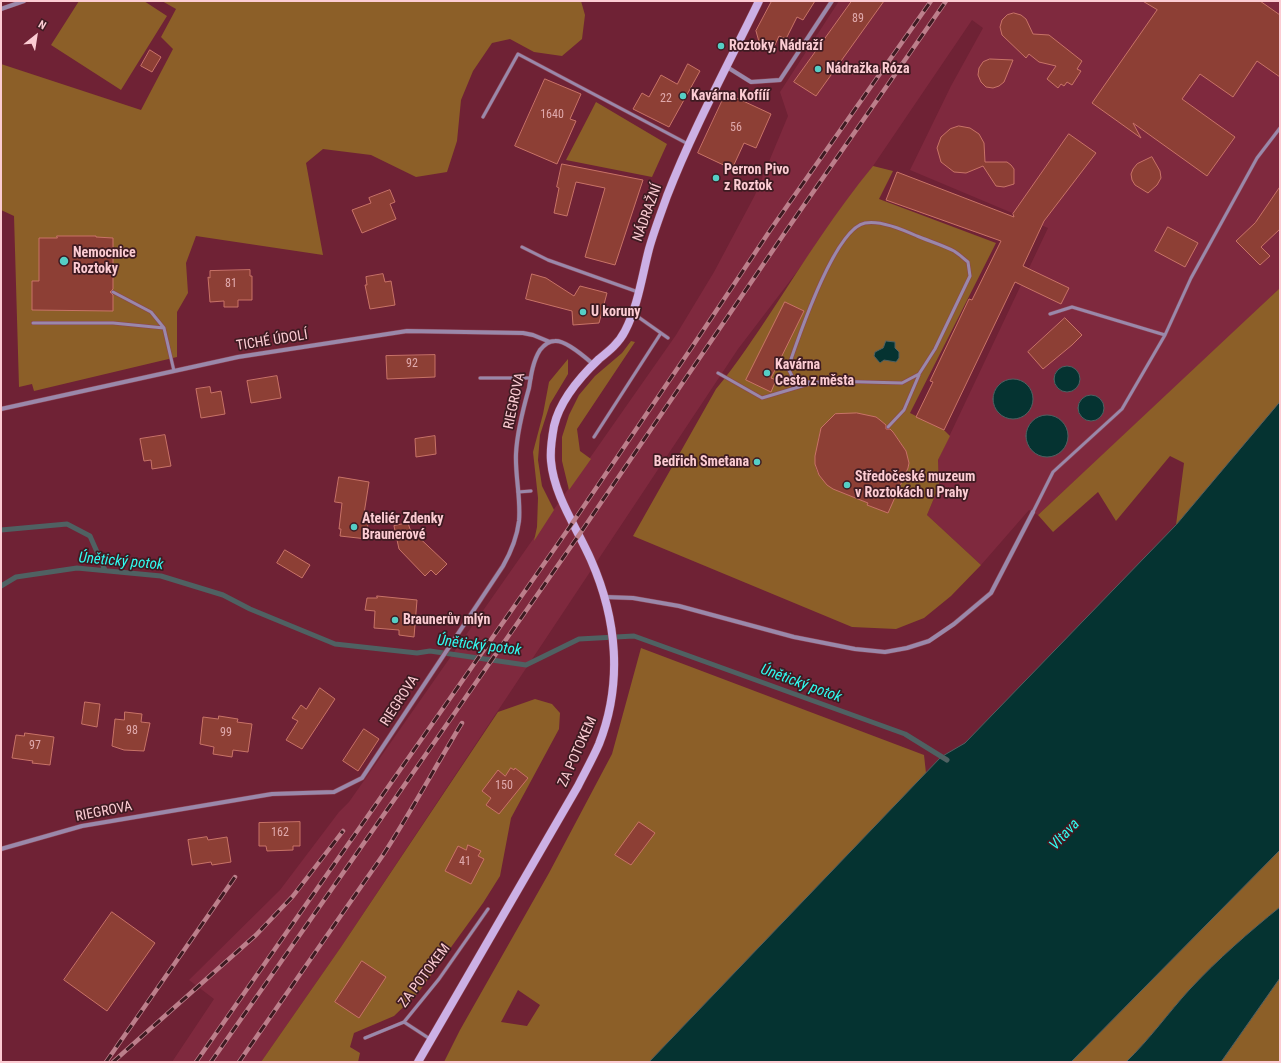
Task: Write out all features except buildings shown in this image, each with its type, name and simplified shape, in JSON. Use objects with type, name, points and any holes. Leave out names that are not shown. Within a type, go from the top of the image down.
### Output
[{"type":"main road","name":"NÁDRAŽNÍ","points":[[594,364],[621,339],[632,313],[650,247],[668,195],[689,145],[759,1]]},
{"type":"main road","name":"ZA POTOKEM","points":[[418,1062],[578,786],[599,744],[611,703],[614,681],[615,652],[606,597],[592,561],[554,479],[551,459],[554,425],[562,406],[579,380],[594,364]]},
{"type":"street","points":[[1,9],[24,1]]},
{"type":"street","points":[[727,67],[752,82],[780,80],[832,1]]},
{"type":"street","name":"TICHÉ ÚDOLÍ","points":[[1,409],[238,358],[407,331],[523,333],[533,335],[550,342]]},
{"type":"street","points":[[550,342],[558,341],[567,344],[594,364]]},
{"type":"street","name":"RIEGROVA","points":[[1,849],[90,824],[272,794],[334,792],[362,778],[507,558],[518,527],[519,516],[516,459],[517,443],[531,378],[539,351],[544,345],[550,342]]},
{"type":"street","points":[[606,597],[633,598],[679,606],[794,637],[855,649],[885,652],[907,648],[929,641],[954,624],[991,593],[1033,512]]},
{"type":"lane","points":[[483,117],[518,54],[689,145]]},
{"type":"lane","points":[[1033,512],[1053,472],[1122,409],[1165,335],[1191,278],[1257,158],[1280,128]]},
{"type":"lane","points":[[812,383],[793,378],[788,368],[819,285],[835,253],[852,231],[863,223],[874,223],[904,230],[955,252],[968,262],[970,276],[936,349],[919,374],[904,410],[888,427]]},
{"type":"lane","points":[[522,246],[548,260],[638,292]]},
{"type":"lane","points":[[113,292],[151,312],[164,328],[174,371]]},
{"type":"lane","points":[[1050,314],[1072,307],[1165,335]]},
{"type":"lane","points":[[632,313],[668,338]]},
{"type":"lane","points":[[33,323],[113,323],[164,328]]},
{"type":"lane","points":[[594,437],[661,333]]},
{"type":"lane","points":[[718,373],[762,398],[812,383],[828,381],[902,382],[919,374]]},
{"type":"lane","points":[[480,378],[531,378]]},
{"type":"lane","points":[[518,492],[531,491]]},
{"type":"lane","name":"ZA POTOKEM","points":[[365,1038],[404,1022],[439,978],[488,909]]},
{"type":"lane","points":[[404,1022],[431,1040]]},
{"type":"shaded area","points":[[79,1],[144,1],[167,16],[121,90],[51,45]]},
{"type":"shaded area","points":[[162,1],[581,1],[585,15],[582,39],[562,56],[534,52],[510,39],[492,43],[473,71],[461,100],[457,141],[447,172],[416,177],[371,155],[323,149],[306,163],[323,255],[196,236],[186,263],[188,293],[177,312],[177,357],[34,391],[32,384],[19,387],[14,216],[1,210],[1,64],[141,110],[173,49],[161,37],[176,9]]},
{"type":"shaded area","points":[[839,1],[1280,1],[1280,288],[1038,515],[1029,510],[981,565],[927,515],[939,486],[938,460],[1048,228],[910,170],[951,86],[983,28],[972,20],[873,166],[796,273],[738,349],[341,947],[261,1062],[172,1062],[214,999],[189,980],[280,890],[339,812],[349,802],[676,335],[714,272],[755,195],[788,116],[780,92]]},
{"type":"shaded area","points":[[596,102],[667,144],[652,177],[566,160]]},
{"type":"shaded area","points":[[873,166],[893,171],[879,199],[996,243],[910,413],[944,430],[950,436],[938,460],[939,486],[927,515],[981,565],[951,596],[924,618],[896,629],[852,627],[633,536],[716,389],[746,350],[846,200]],"holes":[[[835,414],[876,417],[893,432],[906,451],[909,463],[888,512],[868,505],[868,503],[844,493],[828,484],[817,472],[815,464],[821,430],[825,423]]]},
{"type":"shaded area","points":[[1280,288],[1280,402],[1176,525],[1184,463],[1170,456],[1116,521],[1098,492],[1053,532],[1038,515]]},
{"type":"shaded area","points":[[631,341],[635,342],[577,429],[580,451],[591,459],[569,490],[562,461],[562,437],[569,415],[579,395],[595,376],[622,353]]},
{"type":"shaded area","points":[[568,359],[568,374],[550,404],[540,435],[538,460],[542,486],[554,510],[534,541],[537,527],[538,498],[533,452],[543,414],[549,382]]},
{"type":"shaded area","points":[[641,648],[924,755],[926,773],[649,1062],[444,1062],[460,1030],[549,873],[612,754]],"holes":[[[518,990],[540,1005],[527,1026],[501,1022]]]},
{"type":"shaded area","points":[[535,699],[552,704],[560,713],[559,729],[511,818],[500,876],[483,903],[418,993],[394,1016],[354,1033],[350,1047],[360,1053],[358,1062],[261,1062],[341,947],[498,712]]},
{"type":"shaded area","points":[[1280,850],[1280,907],[1234,946],[1201,978],[1126,1062],[1071,1062]]},
{"type":"shaded area","points":[[1280,978],[1280,1062],[1221,1062]]},
{"type":"water","points":[[886,341],[895,342],[895,348],[899,352],[899,358],[896,362],[884,360],[880,363],[874,356],[875,352],[883,348]]},
{"type":"water","points":[[1067,366],[1076,370],[1080,379],[1076,388],[1067,392],[1058,388],[1054,379],[1058,370]]},
{"type":"water","points":[[1013,379],[1021,381],[1027,385],[1031,391],[1033,399],[1031,407],[1027,413],[1021,417],[1013,419],[1005,417],[999,413],[995,407],[993,399],[995,391],[999,385],[1005,381]]},
{"type":"water","points":[[1091,395],[1100,399],[1104,408],[1100,417],[1091,421],[1082,417],[1078,408],[1082,399]]},
{"type":"water","name":"Vltava","points":[[1280,402],[1280,850],[1071,1062],[649,1062],[941,757],[965,743],[1176,525]]},
{"type":"water","points":[[1047,415],[1062,421],[1068,436],[1062,451],[1047,457],[1032,451],[1026,436],[1032,421]]},
{"type":"water","points":[[1280,907],[1280,978],[1221,1062],[1126,1062],[1201,978],[1234,946]]},
{"type":"waterway","points":[[1,530],[67,524],[90,536],[105,570]]},
{"type":"waterway","name":"Únětický potok","points":[[1,586],[16,577],[77,568],[161,576],[223,595],[250,609],[335,644],[417,653],[430,651],[526,665],[579,639],[634,636],[905,734],[947,760]]},
{"type":"railway","points":[[196,1062],[569,528],[771,229],[931,1]]},
{"type":"railway","points":[[211,1062],[579,535],[786,231],[946,1]]},
{"type":"railway","points":[[239,1062],[383,855],[462,723]]},
{"type":"railway","points":[[113,1062],[256,935],[293,896],[343,831]]},
{"type":"railway","points":[[106,1062],[235,877]]},
{"type":"place","name":"Roztoky, Nádraží","points":[[721,46]]},
{"type":"place","name":"Nádražka Róza","points":[[818,69]]},
{"type":"place","name":"Kavárna Kofííí","points":[[683,96]]},
{"type":"place","name":"Perron Pivo z Roztok","points":[[716,178]]},
{"type":"place","name":"Nemocnice Roztoky","points":[[64,261]]},
{"type":"place","name":"U koruny","points":[[583,312]]},
{"type":"place","name":"Kavárna Cesta z města","points":[[767,373]]},
{"type":"place","name":"Bedřich Smetana","points":[[757,462]]},
{"type":"place","name":"Středočeské muzeum v Roztokách u Prahy","points":[[847,485]]},
{"type":"place","name":"Ateliér Zdenky Braunerové","points":[[354,527]]},
{"type":"place","name":"Braunerův mlýn","points":[[395,620]]}]
